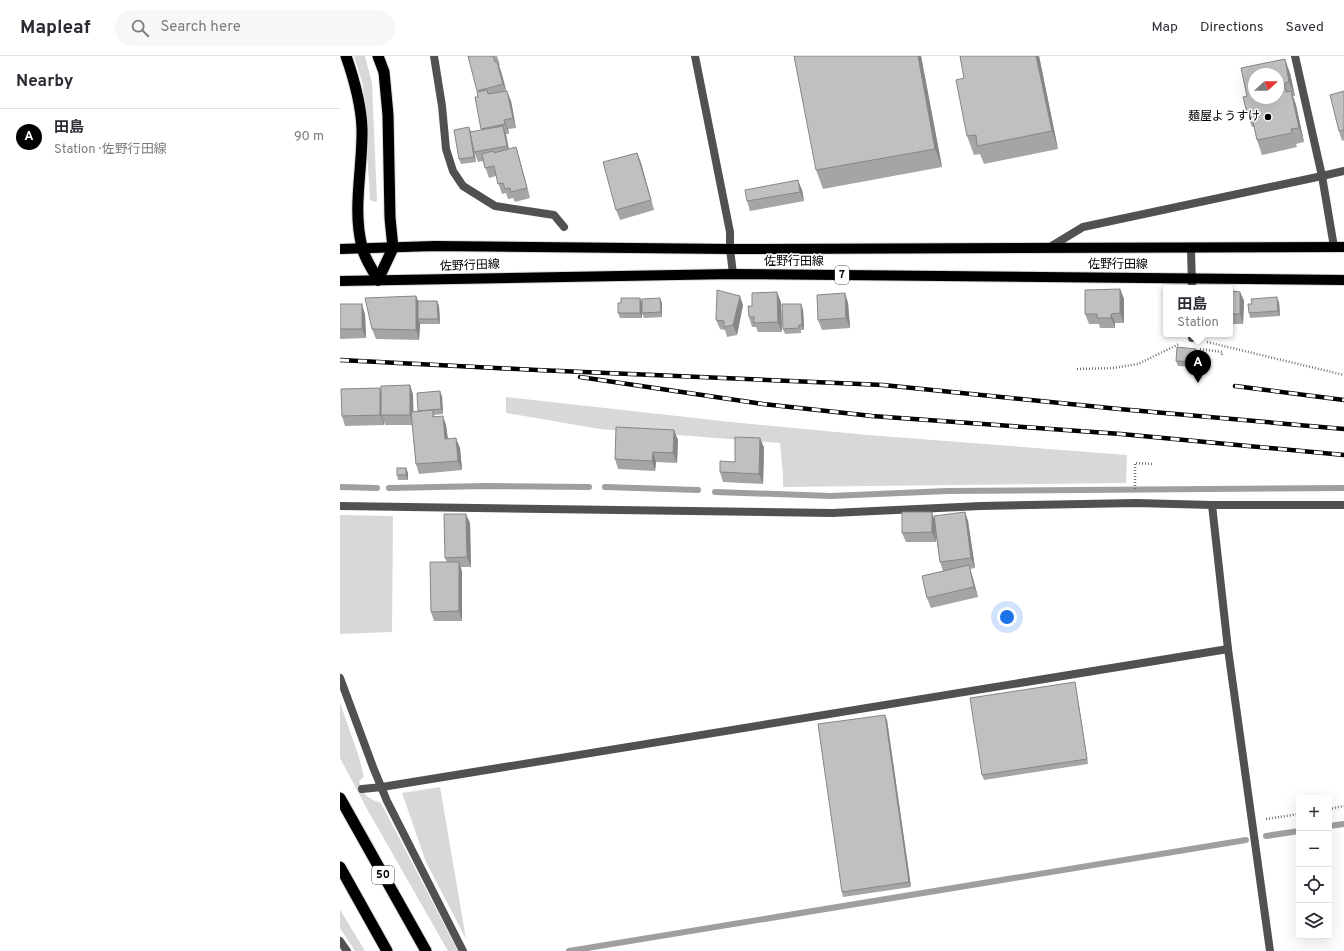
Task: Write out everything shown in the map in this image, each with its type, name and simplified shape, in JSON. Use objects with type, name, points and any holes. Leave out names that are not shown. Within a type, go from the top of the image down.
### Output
[{"type":"highway","points":[[346,56],[357,89],[362,127],[357,200],[362,248],[378,280]]},
{"type":"highway","points":[[378,56],[384,72],[388,115],[392,248],[378,280]]},
{"type":"highway","name":"50","points":[[340,798],[426,951]]},
{"type":"highway","points":[[340,867],[387,951]]},
{"type":"main road","name":"佐野行田線","points":[[340,249],[435,246],[730,249],[1339,247]]},
{"type":"main road","name":"佐野行田線","points":[[340,281],[733,274],[1191,283],[1344,280]]},
{"type":"street","points":[[434,56],[442,106],[446,148],[453,171],[463,186],[495,206],[554,215],[564,227]]},
{"type":"street","points":[[695,56],[730,232],[730,249],[733,274]]},
{"type":"street","points":[[1295,56],[1339,247]]},
{"type":"street","points":[[1050,247],[1083,227],[1344,171]]},
{"type":"street","points":[[1191,248],[1191,283]]},
{"type":"street","points":[[340,506],[832,513],[1136,503],[1212,505],[1344,505]]},
{"type":"street","points":[[1212,505],[1228,649],[1270,951]]},
{"type":"street","points":[[362,789],[382,787],[1228,649]]},
{"type":"street","points":[[340,678],[373,767],[387,800],[463,951]]},
{"type":"street","points":[[340,941],[347,951]]},
{"type":"path","points":[[1077,369],[1113,368],[1138,364],[1190,337]]},
{"type":"path","points":[[1192,337],[1192,348],[1222,352],[1222,356]]},
{"type":"path","points":[[1196,337],[1344,375]]},
{"type":"path","points":[[1135,490],[1135,463],[1152,464]]},
{"type":"path","points":[[1332,808],[1344,806]]},
{"type":"path","points":[[1252,822],[1296,815]]},
{"type":"shaded area","points":[[354,56],[365,56],[372,83],[377,201],[374,202],[370,200],[363,85]]},
{"type":"shaded area","points":[[506,397],[731,422],[868,435],[1127,455],[1126,483],[783,487],[780,443],[600,429],[506,413]]},
{"type":"shaded area","points":[[340,515],[393,516],[392,632],[340,634]]},
{"type":"shaded area","points":[[340,703],[359,757],[364,777],[359,781],[364,793],[372,800],[381,803],[458,951],[448,951],[367,809],[340,758]]},
{"type":"shaded area","points":[[440,787],[466,939],[426,862],[402,793]]},
{"type":"shaded area","points":[[340,909],[365,951],[355,951],[340,928]]},
{"type":"building","points":[[468,56],[493,56],[495,62],[497,62],[503,84],[477,91]]},
{"type":"building","points":[[794,56],[918,56],[935,149],[816,170]]},
{"type":"building","points":[[960,56],[1036,56],[1052,131],[977,146],[976,135],[967,136],[956,80],[964,78]]},
{"type":"building","points":[[1285,59],[1289,82],[1284,83],[1286,92],[1291,91],[1299,128],[1291,129],[1292,133],[1257,140],[1251,112],[1247,113],[1243,97],[1247,96],[1241,68]]},
{"type":"building","points":[[487,90],[488,94],[507,91],[513,118],[504,120],[505,124],[481,129],[475,97],[478,97],[477,92]]},
{"type":"building","points":[[1344,91],[1344,130],[1339,131],[1330,95]]},
{"type":"building","points":[[503,126],[507,146],[474,152],[470,132]]},
{"type":"building","points":[[469,127],[474,157],[459,159],[454,130]]},
{"type":"building","points":[[516,147],[527,188],[511,192],[510,188],[505,189],[503,183],[498,184],[494,166],[485,168],[482,154],[493,151],[494,153]]},
{"type":"building","points":[[637,153],[651,200],[616,210],[603,162]]},
{"type":"building","points":[[798,180],[800,192],[747,201],[745,190]]},
{"type":"building","points":[[1120,289],[1120,313],[1111,314],[1111,318],[1097,318],[1097,314],[1085,314],[1085,290]]},
{"type":"building","points":[[717,290],[740,296],[733,325],[724,327],[724,321],[716,320]]},
{"type":"building","points":[[1233,291],[1240,292],[1240,314],[1233,314]]},
{"type":"building","points":[[777,292],[778,322],[754,323],[754,317],[749,317],[748,306],[752,306],[752,293]]},
{"type":"building","points":[[845,293],[846,318],[818,320],[817,295]]},
{"type":"building","points":[[416,296],[416,330],[372,329],[365,298]]},
{"type":"building","points":[[1277,297],[1278,311],[1249,313],[1248,304],[1252,304],[1251,299]]},
{"type":"building","points":[[621,298],[640,298],[640,313],[618,313],[618,303],[621,303]]},
{"type":"building","points":[[660,298],[661,312],[642,313],[642,299]]},
{"type":"building","points":[[418,301],[437,301],[438,319],[418,319]]},
{"type":"building","points":[[340,304],[362,304],[362,329],[340,329]]},
{"type":"building","points":[[782,304],[801,304],[802,325],[799,325],[799,328],[783,329]]},
{"type":"building","points":[[1177,347],[1196,349],[1195,362],[1176,361]]},
{"type":"building","points":[[410,385],[410,415],[381,415],[381,386]]},
{"type":"building","points":[[380,388],[380,415],[342,416],[341,389]]},
{"type":"building","points":[[440,391],[441,409],[418,411],[417,393]]},
{"type":"building","points":[[433,410],[433,417],[443,416],[445,439],[456,438],[458,461],[416,464],[411,412]]},
{"type":"building","points":[[616,427],[674,430],[673,453],[653,452],[652,461],[615,459]]},
{"type":"building","points":[[735,437],[760,438],[759,474],[720,472],[720,461],[735,462]]},
{"type":"building","points":[[397,468],[406,468],[406,475],[397,475]]},
{"type":"building","points":[[902,512],[932,512],[932,532],[902,533]]},
{"type":"building","points":[[965,512],[971,558],[940,562],[934,516]]},
{"type":"building","points":[[444,514],[466,514],[467,557],[445,558]]},
{"type":"building","points":[[430,562],[459,562],[459,611],[431,612]]},
{"type":"building","points":[[969,565],[974,587],[927,598],[922,576]]},
{"type":"building","points":[[1075,682],[1087,759],[982,775],[970,698]]},
{"type":"building","points":[[885,715],[909,882],[842,892],[818,724]]},
{"type":"waterway","points":[[389,488],[485,486],[589,487]]},
{"type":"waterway","points":[[340,487],[377,488]]},
{"type":"waterway","points":[[605,487],[698,490]]},
{"type":"waterway","points":[[715,492],[831,496],[947,491],[1344,488]]},
{"type":"waterway","points":[[1332,826],[1344,824]]},
{"type":"waterway","points":[[1266,836],[1296,831]]},
{"type":"waterway","points":[[569,951],[1246,840]]},
{"type":"railway","points":[[340,360],[883,385],[1119,409],[1344,429]]},
{"type":"railway","points":[[580,377],[763,404],[872,416],[1121,434],[1344,455]]},
{"type":"railway","points":[[1235,386],[1344,400]]},
{"type":"place","name":"麺屋ようすけ","points":[[1268,117]]},
{"type":"place","name":"田島","points":[[1198,383]]}]
